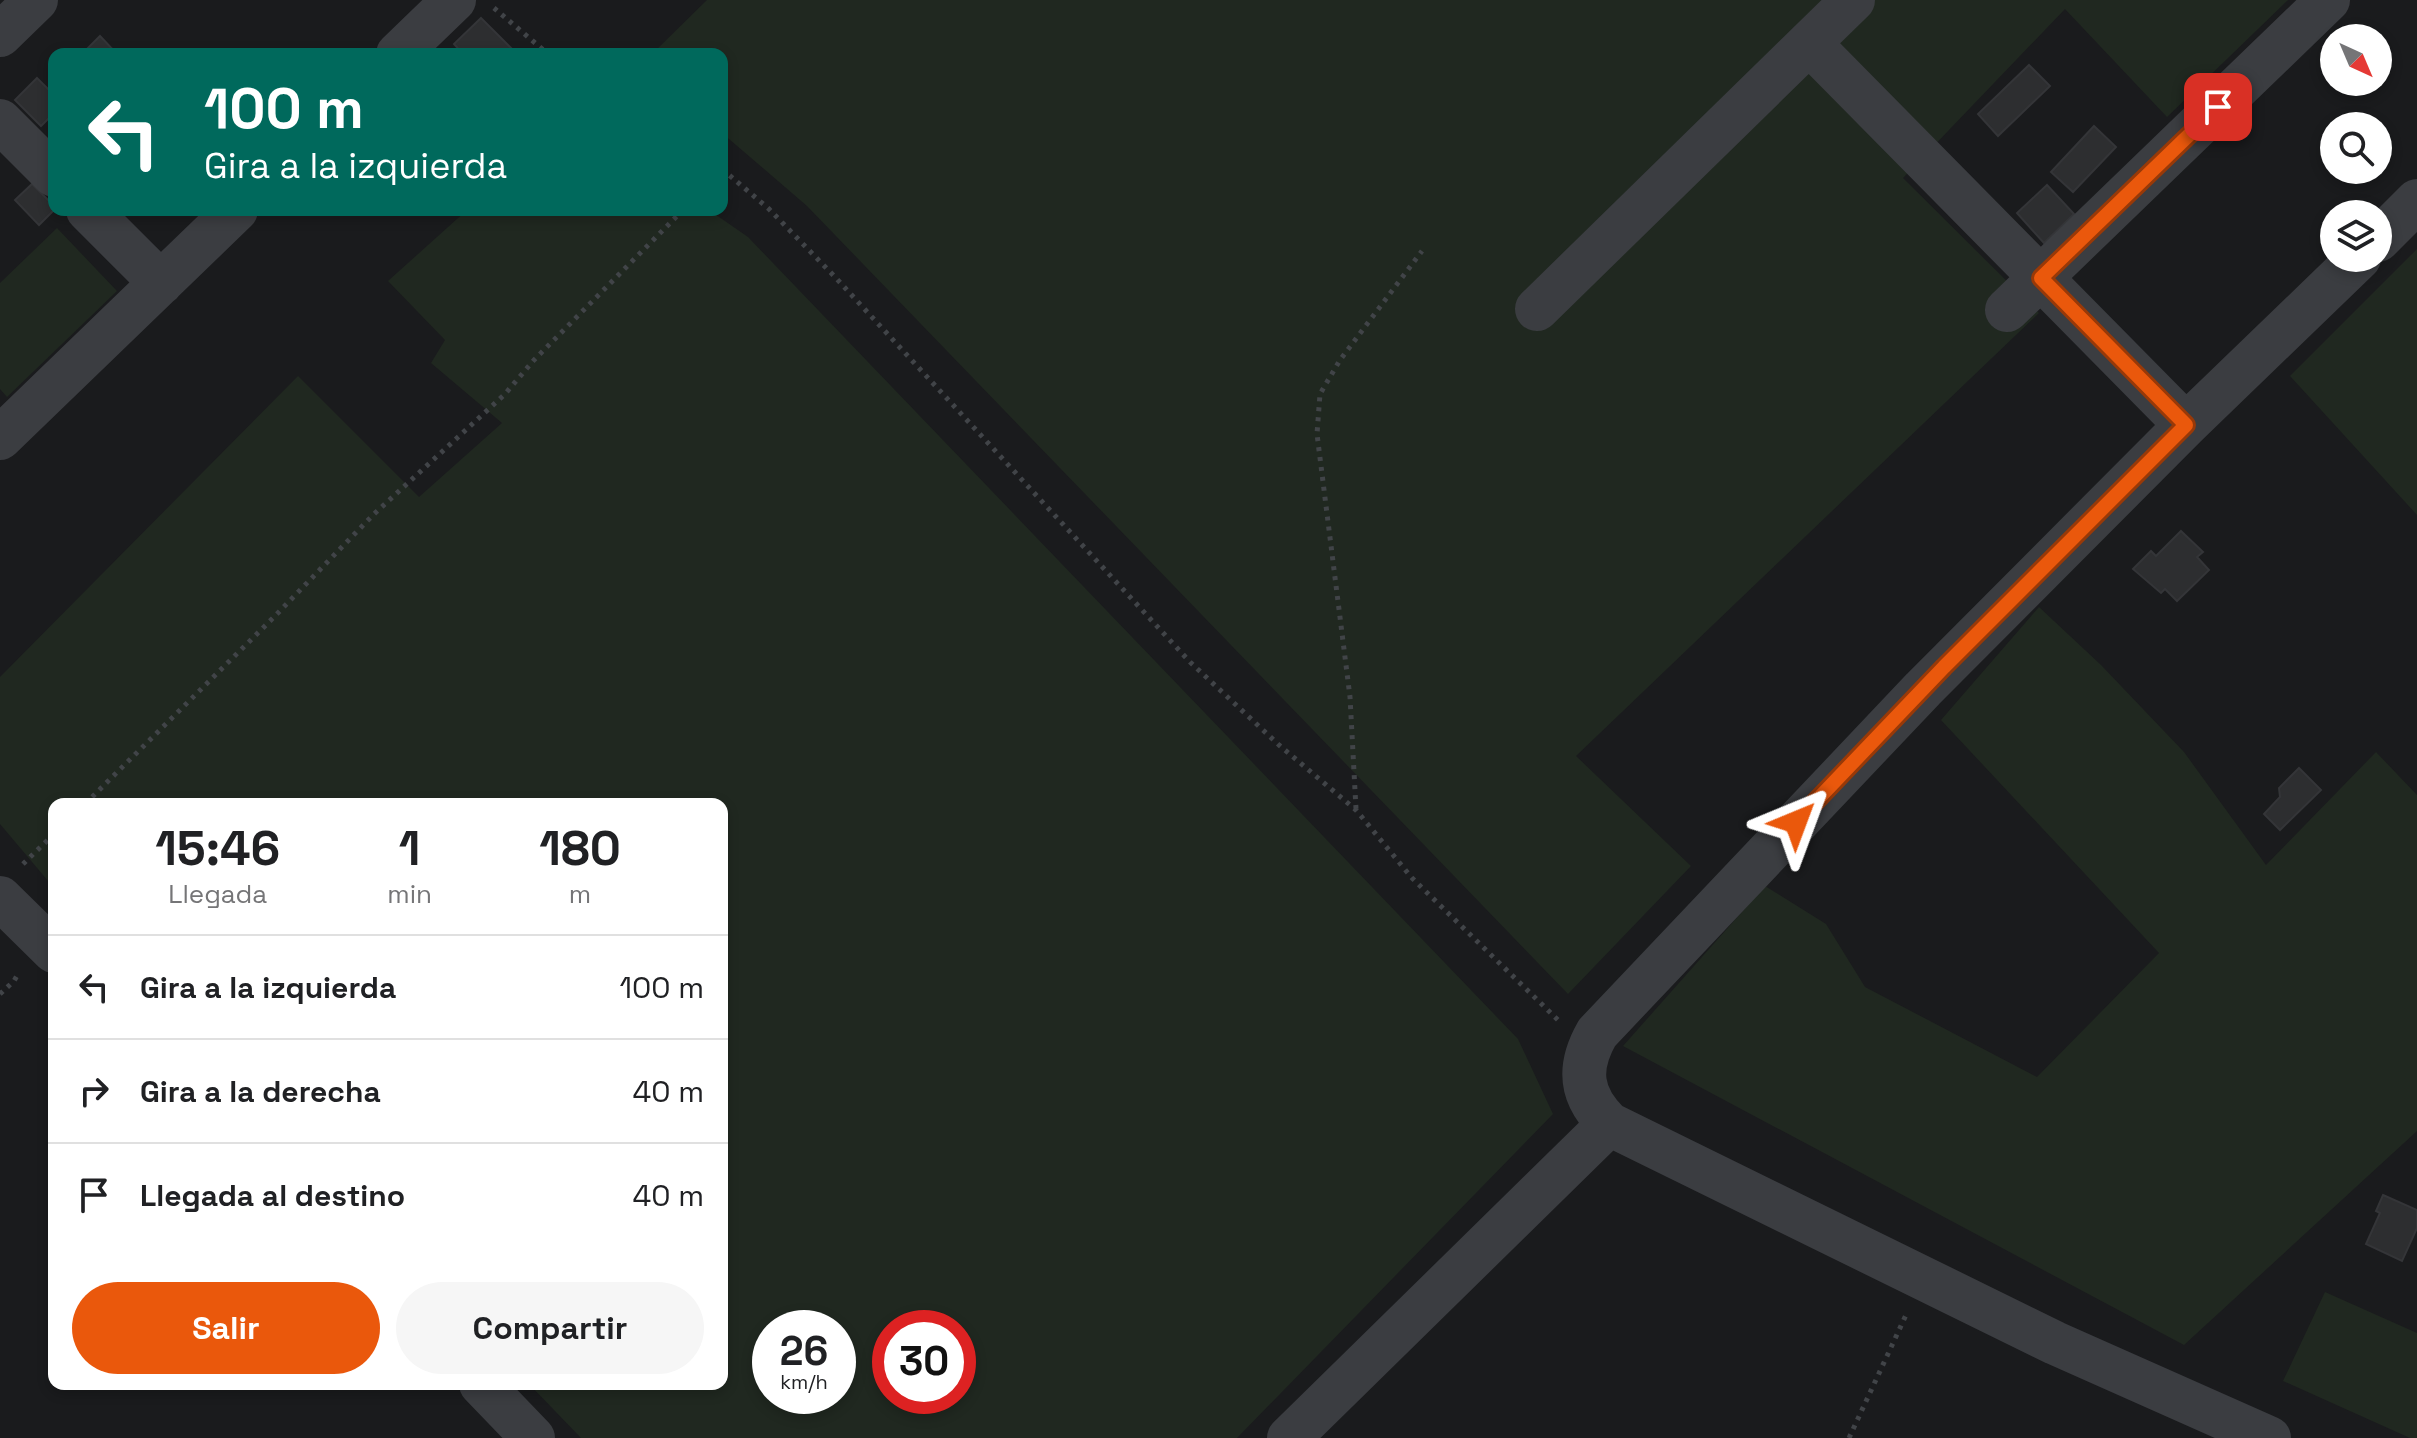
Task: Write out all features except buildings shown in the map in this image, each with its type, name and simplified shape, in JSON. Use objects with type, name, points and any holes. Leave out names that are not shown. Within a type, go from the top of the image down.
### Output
[{"type":"street","points":[[0,35],[36,0]]},
{"type":"street","points":[[404,48],[454,0]]},
{"type":"street","points":[[1537,309],[1853,0]]},
{"type":"street","points":[[2007,310],[2328,0]]},
{"type":"street","points":[[1809,43],[2186,425]]},
{"type":"street","points":[[0,121],[48,169]]},
{"type":"street","points":[[2392,226],[2417,201]]},
{"type":"street","points":[[94,216],[161,283]]},
{"type":"street","points":[[0,438],[230,216]]},
{"type":"street","points":[[2269,1438],[2055,1343],[1609,1124],[1589,1100],[1584,1085],[1584,1066],[1588,1049],[1597,1033],[1923,689],[2186,425],[2344,272]]},
{"type":"street","points":[[11,881],[48,941]]},
{"type":"street","points":[[1289,1438],[1609,1124]]},
{"type":"street","points":[[487,1390],[533,1438]]},
{"type":"path","points":[[485,0],[541,48]]},
{"type":"path","points":[[728,174],[769,209],[835,277],[1190,662],[1279,745],[1356,810],[1412,878],[1588,1049]]},
{"type":"path","points":[[91,798],[373,515],[505,394],[534,360],[677,216]]},
{"type":"path","points":[[1356,810],[1350,697],[1317,434],[1320,394],[1340,360],[1422,251]]},
{"type":"path","points":[[11,881],[48,841]]},
{"type":"path","points":[[1849,1438],[1923,1278]]},
{"type":"shaded area","points":[[707,0],[2288,0],[2167,117],[2065,9],[1903,178],[2039,313],[1576,756],[1691,866],[1568,994],[807,206],[728,138],[728,48],[658,48]]},
{"type":"shaded area","points":[[460,216],[718,216],[748,237],[1518,1039],[1553,1114],[1237,1438],[581,1438],[535,1390],[728,1390],[728,798],[48,798],[48,881],[0,824],[0,677],[298,376],[419,497],[502,423],[431,363],[445,340],[388,281]]},
{"type":"shaded area","points":[[57,228],[117,291],[7,397],[0,389],[0,283]]},
{"type":"shaded area","points":[[2417,249],[2417,515],[2290,376]]},
{"type":"shaded area","points":[[2039,607],[2101,665],[2184,752],[2266,865],[2376,752],[2417,795],[2417,1131],[2184,1345],[1623,1046],[1765,886],[1826,924],[1865,987],[2037,1077],[2159,953],[1941,720]]},
{"type":"shaded area","points":[[2325,1292],[2417,1333],[2417,1438],[2410,1438],[2283,1381]]},
{"type":"route","points":[[1796,822],[1944,667],[2186,425],[2041,278],[2218,107]]}]
